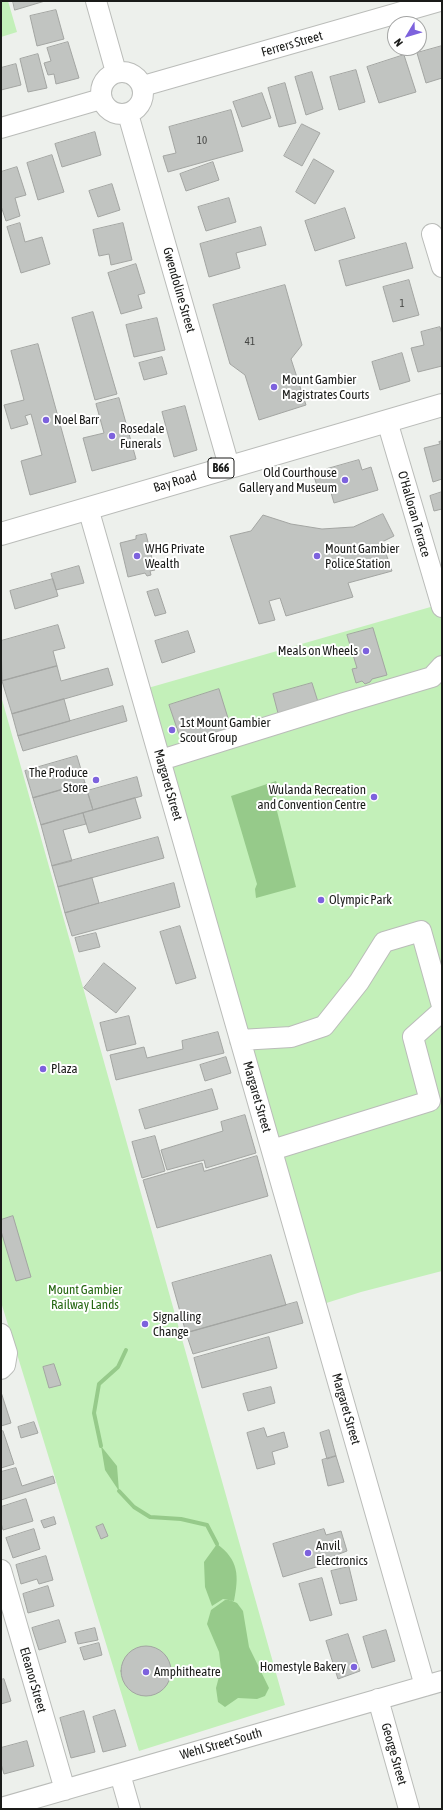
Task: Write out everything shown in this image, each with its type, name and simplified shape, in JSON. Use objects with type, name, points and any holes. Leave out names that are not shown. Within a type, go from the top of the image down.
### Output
[{"type":"main road","name":"Bay Road","points":[[1,534],[442,404]]},
{"type":"street","points":[[96,1],[116,72]]},
{"type":"street","name":"Ferrers Street","points":[[143,86],[440,1]]},
{"type":"street","points":[[116,72],[133,74],[140,80],[143,86],[144,96],[136,111],[120,115],[105,107],[101,99],[101,90],[104,82],[109,76],[116,72]]},
{"type":"street","points":[[1,128],[101,99]]},
{"type":"street","name":"Gwendoline Street","points":[[128,114],[230,466]]},
{"type":"street","points":[[432,234],[442,267]]},
{"type":"street","name":"O'Halloran Terrace","points":[[387,420],[442,607]]},
{"type":"street","name":"Margaret Street","points":[[88,508],[272,1150],[434,1683]]},
{"type":"street","points":[[161,760],[432,677],[442,666]]},
{"type":"street","points":[[240,1040],[290,1037],[324,1026],[359,982],[384,942],[421,931],[442,1006]]},
{"type":"street","points":[[272,1150],[430,1101],[413,1037],[442,1011]]},
{"type":"street","points":[[1,1334],[6,1353],[5,1365],[1,1369]]},
{"type":"street","name":"Eleanor Street","points":[[1,1570],[65,1790]]},
{"type":"street","name":"Wehl Street South","points":[[1,1808],[434,1683]]},
{"type":"street","name":"George Street","points":[[378,1699],[409,1809]]},
{"type":"street","points":[[120,1774],[130,1809]]},
{"type":"green space","points":[[1,1],[8,1],[17,32],[1,37]]},
{"type":"green space","name":"Olympic Park","points":[[441,604],[442,1271],[361,1292],[317,1306],[141,690]]},
{"type":"green space","name":"Mount Gambier Railway Lands","points":[[1,696],[285,1705],[139,1751],[1,1302]]},
{"type":"shaded area","points":[[276,781],[280,790],[274,799],[296,887],[256,898],[255,889],[257,884],[231,796]]},
{"type":"shaded area","points":[[101,1446],[117,1466],[119,1491],[105,1470]]},
{"type":"shaded area","points":[[217,1544],[230,1556],[233,1562],[236,1569],[237,1584],[234,1601],[223,1599],[212,1606],[205,1587],[204,1562]]},
{"type":"shaded area","points":[[225,1600],[230,1600],[237,1603],[243,1611],[249,1647],[269,1688],[265,1696],[257,1699],[238,1698],[225,1707],[218,1702],[216,1688],[221,1669],[219,1652],[207,1624],[211,1610]]},
{"type":"building","points":[[13,1],[45,1],[15,10]]},
{"type":"building","points":[[56,10],[64,39],[37,46],[30,16]]},
{"type":"building","points":[[68,42],[79,78],[56,84],[54,74],[48,75],[44,63],[51,61],[47,48]]},
{"type":"building","points":[[442,46],[442,78],[426,83],[418,56],[427,56],[427,50]]},
{"type":"building","points":[[38,54],[47,88],[28,92],[20,59]]},
{"type":"building","points":[[404,56],[416,92],[379,103],[367,67]]},
{"type":"building","points":[[16,64],[21,85],[1,90],[1,68]]},
{"type":"building","points":[[356,70],[365,102],[339,110],[330,77]]},
{"type":"building","points":[[312,72],[323,109],[306,115],[295,77]]},
{"type":"building","points":[[285,83],[296,123],[279,127],[268,88]]},
{"type":"building","points":[[262,93],[271,118],[242,127],[233,102]]},
{"type":"building","points":[[231,110],[243,151],[168,172],[163,156],[176,153],[169,127]]},
{"type":"building","points":[[302,124],[320,133],[302,166],[284,156]]},
{"type":"building","points":[[95,132],[101,155],[62,167],[55,144]]},
{"type":"building","points":[[52,155],[64,192],[38,200],[27,163]]},
{"type":"building","points":[[314,159],[334,171],[315,204],[296,192]]},
{"type":"building","points":[[213,162],[219,180],[186,191],[180,174]]},
{"type":"building","points":[[17,167],[26,195],[15,198],[20,216],[6,221],[1,206],[1,172]]},
{"type":"building","points":[[112,184],[120,210],[98,217],[89,191]]},
{"type":"building","points":[[229,198],[236,222],[206,231],[198,207]]},
{"type":"building","points":[[345,208],[355,238],[315,251],[305,221]]},
{"type":"building","points":[[20,223],[25,242],[42,237],[50,264],[21,273],[7,227]]},
{"type":"building","points":[[123,223],[132,260],[111,265],[109,254],[99,256],[93,230]]},
{"type":"building","points":[[261,227],[266,245],[236,253],[240,268],[209,277],[200,244]]},
{"type":"building","points":[[406,243],[413,268],[346,286],[339,261]]},
{"type":"building","points":[[136,264],[145,293],[138,295],[142,308],[121,314],[108,273]]},
{"type":"building","points":[[409,280],[419,315],[393,322],[383,287]]},
{"type":"building","points":[[285,285],[302,345],[291,359],[306,405],[259,420],[245,375],[230,364],[213,305]]},
{"type":"building","points":[[93,312],[117,394],[95,400],[72,318]]},
{"type":"building","points":[[157,318],[165,350],[134,357],[126,325]]},
{"type":"building","points":[[440,327],[442,334],[442,366],[418,372],[411,348],[424,345],[421,332]]},
{"type":"building","name":"Noel Barr","points":[[38,344],[76,482],[30,495],[21,461],[42,455],[31,414],[25,416],[28,424],[11,429],[4,405],[24,400],[11,351]]},
{"type":"building","points":[[402,353],[410,381],[380,390],[372,362]]},
{"type":"building","points":[[162,357],[167,374],[144,380],[139,363]]},
{"type":"building","name":"Rosedale Funerals","points":[[119,398],[136,459],[92,471],[83,438],[104,433],[96,404]]},
{"type":"building","points":[[185,406],[197,450],[174,457],[162,412]]},
{"type":"building","points":[[442,441],[442,479],[433,482],[424,448],[440,444],[439,442]]},
{"type":"building","name":"Old Courthouse Gallery and Museum","points":[[359,460],[362,470],[371,467],[378,490],[334,503],[329,486],[318,489],[313,473]]},
{"type":"building","points":[[442,492],[442,509],[434,511],[430,496]]},
{"type":"building","points":[[383,514],[394,536],[382,542],[392,571],[348,583],[353,597],[286,616],[280,598],[269,601],[275,620],[259,624],[230,536],[251,531],[263,515],[291,524],[322,529],[353,527]]},
{"type":"building","name":"WHG Private Wealth","points":[[146,534],[155,570],[150,571],[151,575],[147,576],[145,573],[128,577],[120,543],[136,539],[136,536]]},
{"type":"building","points":[[79,566],[84,583],[56,590],[51,574]]},
{"type":"building","points":[[53,579],[58,596],[15,609],[10,591]]},
{"type":"building","points":[[158,589],[166,613],[155,616],[147,592]]},
{"type":"building","points":[[58,625],[65,648],[53,651],[57,666],[2,681],[1,641]]},
{"type":"building","name":"Meals on Wheels","points":[[373,628],[387,675],[372,679],[370,682],[365,684],[362,681],[356,683],[352,669],[357,668],[347,635]]},
{"type":"building","points":[[188,631],[195,652],[162,663],[155,641]]},
{"type":"building","points":[[57,666],[61,681],[108,668],[113,685],[12,714],[2,681]]},
{"type":"building","points":[[312,683],[319,705],[279,717],[273,694]]},
{"type":"building","name":"1st Mount Gambier Scout Group","points":[[219,689],[232,731],[183,746],[169,705]]},
{"type":"building","points":[[64,699],[70,721],[18,736],[12,714]]},
{"type":"building","points":[[123,706],[127,721],[23,751],[18,736]]},
{"type":"building","points":[[77,756],[85,783],[33,798],[25,771]]},
{"type":"building","points":[[137,777],[142,796],[93,810],[87,791]]},
{"type":"building","points":[[85,783],[93,810],[41,825],[33,798]]},
{"type":"building","points":[[135,798],[141,818],[89,833],[83,813]]},
{"type":"building","points":[[83,813],[86,824],[63,830],[72,861],[52,866],[41,825]]},
{"type":"building","points":[[158,837],[164,858],[58,887],[52,866]]},
{"type":"building","points":[[92,878],[99,903],[65,913],[58,887]]},
{"type":"building","points":[[174,883],[180,907],[72,936],[65,913]]},
{"type":"building","points":[[180,926],[196,978],[176,984],[160,932]]},
{"type":"building","points":[[96,933],[100,947],[79,952],[75,938]]},
{"type":"building","points":[[104,963],[136,988],[116,1013],[84,988]]},
{"type":"building","points":[[129,1016],[136,1044],[107,1051],[100,1023]]},
{"type":"building","points":[[218,1032],[224,1053],[116,1080],[110,1055],[144,1047],[147,1058],[183,1049],[182,1041]]},
{"type":"building","points":[[226,1057],[231,1073],[205,1081],[200,1065]]},
{"type":"building","points":[[212,1089],[218,1109],[145,1129],[139,1110]]},
{"type":"building","points":[[245,1115],[256,1153],[206,1168],[204,1160],[167,1170],[161,1150],[223,1131],[221,1122]]},
{"type":"building","points":[[155,1136],[165,1171],[142,1178],[132,1142]]},
{"type":"building","points":[[257,1156],[268,1196],[157,1228],[143,1180],[202,1163],[204,1171]]},
{"type":"building","points":[[13,1216],[31,1277],[16,1281],[1,1231],[1,1220]]},
{"type":"building","points":[[271,1255],[286,1305],[186,1333],[172,1283]]},
{"type":"building","points":[[297,1302],[303,1323],[193,1354],[186,1333]]},
{"type":"building","points":[[269,1337],[277,1368],[202,1388],[194,1358]]},
{"type":"building","points":[[54,1364],[61,1385],[49,1388],[43,1367]]},
{"type":"building","points":[[271,1387],[275,1403],[248,1411],[243,1394]]},
{"type":"building","points":[[1,1392],[11,1423],[1,1426]]},
{"type":"building","points":[[34,1422],[38,1433],[21,1438],[18,1427]]},
{"type":"building","points":[[264,1428],[267,1437],[284,1432],[288,1447],[272,1452],[275,1464],[257,1469],[247,1433]]},
{"type":"building","points":[[329,1430],[336,1456],[327,1459],[320,1433]]},
{"type":"building","points":[[3,1431],[14,1464],[1,1468],[1,1432]]},
{"type":"building","points":[[336,1456],[344,1482],[328,1486],[322,1460]]},
{"type":"building","points":[[16,1468],[22,1486],[53,1476],[55,1483],[1,1500],[1,1472]]},
{"type":"building","points":[[26,1499],[33,1521],[3,1530],[1,1523],[1,1507]]},
{"type":"building","points":[[54,1517],[56,1524],[44,1528],[41,1521]]},
{"type":"building","points":[[103,1524],[108,1536],[101,1539],[96,1527]]},
{"type":"building","points":[[34,1529],[40,1549],[13,1558],[6,1538]]},
{"type":"building","name":"Anvil Electronics","points":[[324,1529],[326,1535],[341,1531],[347,1551],[334,1556],[336,1561],[283,1577],[273,1544]]},
{"type":"building","points":[[46,1556],[53,1580],[39,1584],[37,1579],[21,1584],[16,1565]]},
{"type":"building","points":[[349,1567],[357,1600],[340,1604],[331,1571]]},
{"type":"building","points":[[322,1578],[332,1615],[310,1621],[299,1584]]},
{"type":"building","points":[[48,1586],[54,1606],[28,1613],[23,1594]]},
{"type":"building","points":[[59,1620],[66,1642],[39,1650],[32,1628]]},
{"type":"building","points":[[95,1628],[98,1640],[78,1644],[75,1633]]},
{"type":"building","points":[[386,1630],[395,1661],[372,1668],[363,1637]]},
{"type":"building","points":[[348,1634],[360,1671],[338,1679],[326,1641]]},
{"type":"building","points":[[99,1643],[102,1655],[84,1660],[80,1648]]},
{"type":"building","name":"Amphitheatre","points":[[146,1646],[156,1648],[164,1653],[169,1661],[171,1671],[169,1681],[164,1689],[156,1694],[146,1696],[136,1694],[128,1689],[123,1681],[121,1671],[123,1661],[128,1653],[136,1648]]},
{"type":"building","points":[[4,1679],[11,1701],[1,1704],[1,1680]]},
{"type":"building","points":[[115,1710],[126,1746],[103,1752],[93,1717]]},
{"type":"building","points":[[84,1711],[95,1752],[71,1758],[60,1718]]},
{"type":"building","points":[[27,1741],[34,1766],[4,1774],[1,1764],[1,1748]]},
{"type":"waterway","points":[[101,1446],[94,1413],[99,1384],[118,1367],[126,1350]]},
{"type":"waterway","points":[[119,1491],[134,1507],[150,1517],[181,1519],[207,1525],[217,1544]]},
{"type":"place","name":"Mount Gambier Magistrates Courts","points":[[274,387]]},
{"type":"place","name":"Noel Barr","points":[[46,420]]},
{"type":"place","name":"Rosedale Funerals","points":[[112,436]]},
{"type":"place","name":"Old Courthouse Gallery and Museum","points":[[345,480]]},
{"type":"place","name":"WHG Private Wealth","points":[[137,556]]},
{"type":"place","name":"Mount Gambier Police Station","points":[[317,556]]},
{"type":"place","name":"Meals on Wheels","points":[[366,651]]},
{"type":"place","name":"1st Mount Gambier Scout Group","points":[[172,730]]},
{"type":"place","name":"The Produce Store","points":[[96,780]]},
{"type":"place","name":"Wulanda Recreation and Convention Centre","points":[[374,797]]},
{"type":"place","name":"Olympic Park","points":[[321,900]]},
{"type":"place","name":"Plaza","points":[[43,1069]]},
{"type":"place","name":"Signalling Change","points":[[145,1324]]},
{"type":"place","name":"Anvil Electronics","points":[[308,1553]]},
{"type":"place","name":"Homestyle Bakery","points":[[354,1667]]},
{"type":"place","name":"Amphitheatre","points":[[146,1672]]}]
